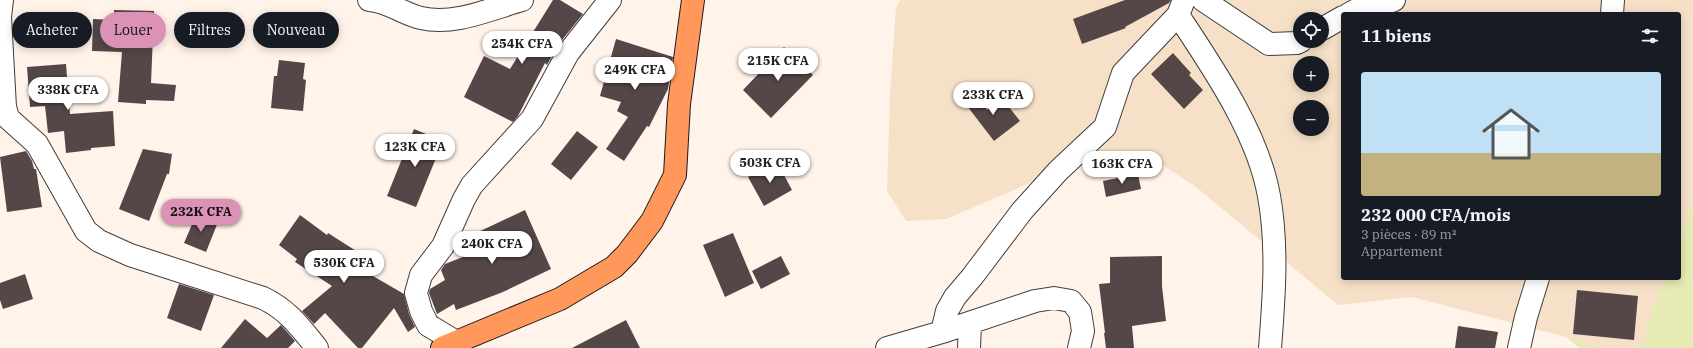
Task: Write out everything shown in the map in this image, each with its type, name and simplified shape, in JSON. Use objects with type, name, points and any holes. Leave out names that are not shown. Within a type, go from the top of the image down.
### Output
[{"type":"main road","points":[[449,345],[560,299],[614,267],[628,254],[652,222],[675,175],[678,104],[692,0]]},
{"type":"street","points":[[2,0],[0,17],[5,107],[8,118],[37,144],[86,231],[104,243],[130,255],[263,298],[279,306],[296,321],[317,348]]},
{"type":"street","points":[[369,0],[375,0],[420,18],[443,21],[459,18],[522,0]]},
{"type":"street","points":[[449,345],[428,325],[421,311],[416,293],[421,275],[443,246],[472,185],[532,119],[568,53],[610,0]]},
{"type":"street","points":[[1203,0],[1269,44],[1293,43]]},
{"type":"street","points":[[1353,12],[1360,8],[1394,0]]},
{"type":"street","points":[[1612,12],[1613,0]]},
{"type":"street","points":[[942,332],[947,311],[955,297],[972,277],[1022,210],[1058,172],[1106,127],[1123,73],[1181,7],[1209,62],[1246,126],[1260,162],[1269,196],[1274,238],[1273,310],[1270,348]]},
{"type":"street","points":[[1329,25],[1341,18]]},
{"type":"street","points":[[1519,348],[1526,317],[1537,280]]},
{"type":"street","points":[[886,348],[942,332],[1035,302],[1054,298],[1071,301],[1080,312],[1083,331],[1079,348]]},
{"type":"street","points":[[969,348],[970,323]]},
{"type":"shaded area","points":[[900,0],[1693,0],[1693,203],[1681,235],[1681,12],[1341,12],[1341,280],[1664,280],[1652,312],[1643,345],[1634,348],[1601,348],[1566,337],[1412,297],[1338,305],[1196,187],[1161,164],[1124,154],[1087,153],[1058,171],[946,219],[906,221],[887,191],[890,94],[896,8]]},
{"type":"green space","points":[[1693,203],[1693,348],[1634,348],[1643,345],[1652,312],[1664,280],[1681,280],[1681,235]]},
{"type":"green space","points":[[1566,337],[1601,348],[1579,348]]},
{"type":"building","points":[[553,0],[560,0],[583,14],[558,45],[547,65],[545,63],[518,116],[513,122],[464,97],[484,56],[510,69]]},
{"type":"building","points":[[1125,0],[1171,0],[1169,3],[1125,27],[1126,28],[1082,44],[1073,19]]},
{"type":"building","points":[[114,10],[154,11],[154,12],[114,12]]},
{"type":"building","points":[[93,19],[100,19],[100,48],[152,48],[151,83],[176,85],[174,101],[146,100],[146,104],[118,102],[122,52],[92,51]]},
{"type":"building","points":[[616,39],[673,57],[668,89],[649,127],[647,126],[624,161],[606,149],[628,117],[617,111],[621,102],[600,96]]},
{"type":"building","points":[[784,47],[813,75],[771,118],[743,90]]},
{"type":"building","points":[[1173,53],[1191,73],[1189,75],[1203,90],[1184,109],[1151,74]]},
{"type":"building","points":[[279,60],[305,63],[303,79],[306,80],[303,111],[271,108],[274,76],[277,76]]},
{"type":"building","points":[[66,64],[70,114],[113,111],[115,146],[91,148],[91,150],[66,153],[64,131],[48,133],[45,106],[30,107],[27,67]]},
{"type":"building","points":[[979,94],[987,110],[1002,98],[1020,121],[994,141],[964,102]]},
{"type":"building","points":[[414,129],[443,141],[416,207],[387,196]]},
{"type":"building","points":[[577,131],[598,147],[571,180],[551,164]]},
{"type":"building","points":[[143,149],[172,154],[169,174],[167,174],[149,221],[119,209]]},
{"type":"building","points":[[26,151],[32,161],[34,169],[36,169],[42,207],[7,212],[0,157]]},
{"type":"building","points":[[777,162],[792,190],[764,206],[748,177]]},
{"type":"building","points":[[1138,174],[1141,189],[1106,197],[1103,181]]},
{"type":"building","points":[[525,210],[551,269],[503,292],[456,310],[454,304],[437,314],[429,293],[430,289],[445,280],[441,270],[445,264],[483,249],[476,233]]},
{"type":"building","points":[[197,213],[218,222],[206,252],[184,243]]},
{"type":"building","points":[[300,215],[327,235],[328,233],[364,256],[354,265],[404,294],[409,314],[415,327],[408,332],[394,308],[362,348],[358,348],[325,313],[314,324],[302,311],[332,286],[295,262],[297,259],[279,245]]},
{"type":"building","points":[[733,233],[754,283],[725,297],[703,245]]},
{"type":"building","points":[[781,256],[790,274],[761,289],[752,271]]},
{"type":"building","points":[[1162,256],[1162,286],[1166,321],[1132,326],[1134,348],[1106,348],[1099,284],[1110,283],[1110,257]]},
{"type":"building","points":[[25,274],[33,299],[3,309],[0,300],[0,283]]},
{"type":"building","points":[[179,284],[214,295],[201,331],[167,318]]},
{"type":"building","points":[[1577,290],[1638,296],[1634,340],[1573,334]]},
{"type":"building","points":[[245,319],[267,338],[281,325],[295,341],[288,348],[221,348]]},
{"type":"building","points":[[626,320],[640,348],[572,348]]},
{"type":"building","points":[[1458,326],[1498,332],[1495,348],[1455,348]]}]
